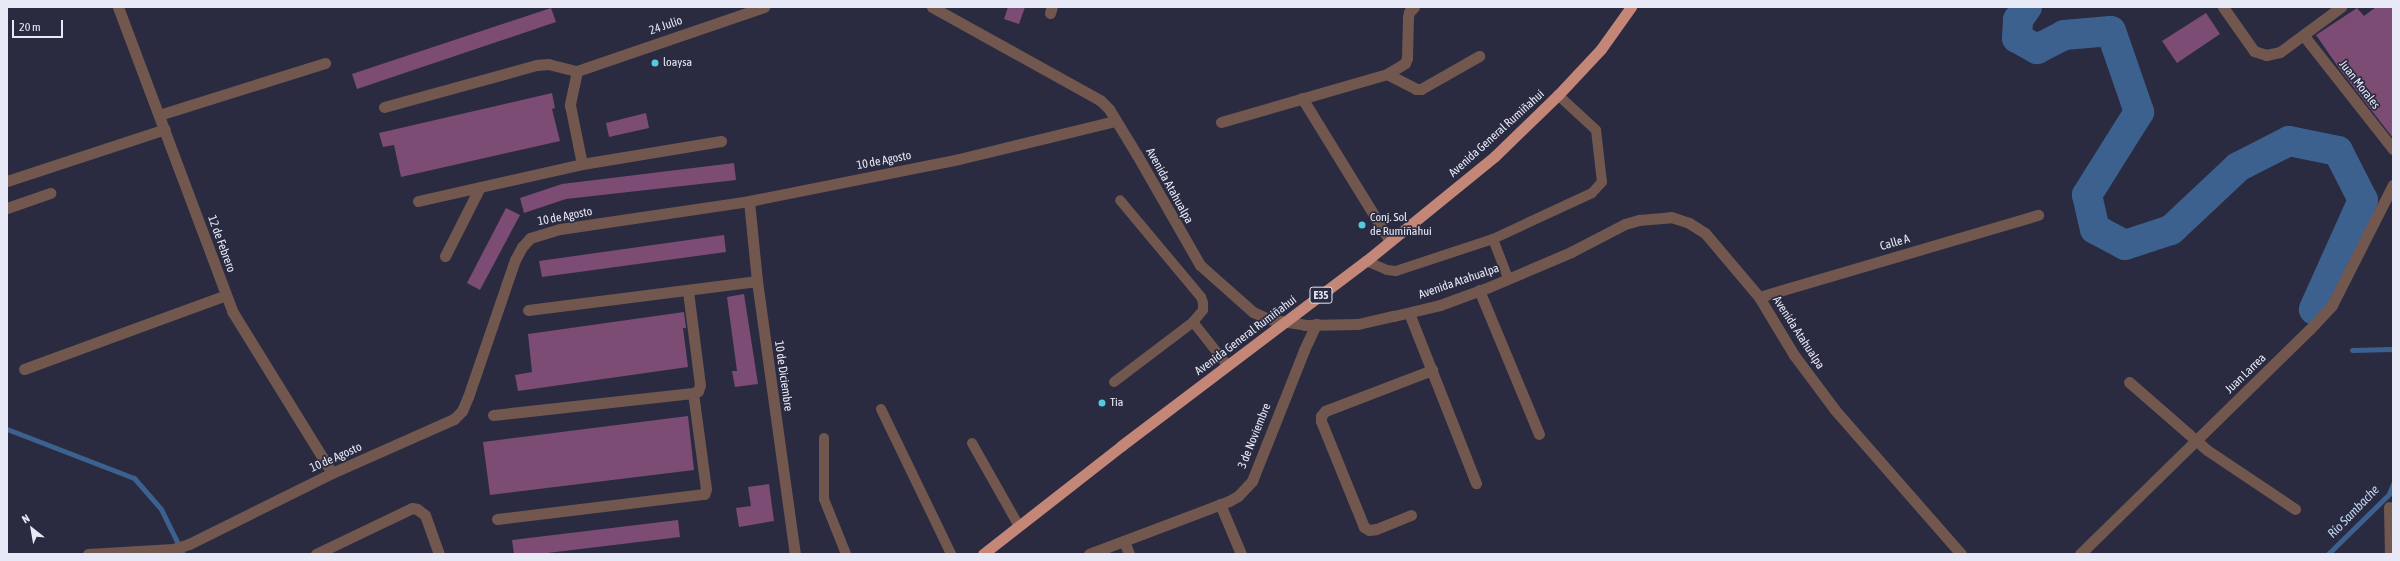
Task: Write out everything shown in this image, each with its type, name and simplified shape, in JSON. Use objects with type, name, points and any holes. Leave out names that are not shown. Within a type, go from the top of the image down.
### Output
[{"type":"highway","name":"Avenida General Rumiñahui","points":[[983,554],[1366,261],[1495,156],[1558,95],[1601,49],[1631,7]]},
{"type":"street","name":"12 de Febrero","points":[[118,7],[232,311],[332,473]]},
{"type":"street","name":"24 Julio","points":[[577,71],[764,7]]},
{"type":"street","name":"Avenida Atahualpa","points":[[932,7],[1100,100],[1109,110],[1200,265],[1253,312],[1269,319],[1287,321],[1305,326],[1316,324],[1358,324],[1409,313],[1479,290],[1571,252],[1625,224],[1639,220],[1671,217],[1689,223],[1705,233],[1759,297],[1794,355],[1835,410],[1961,554]]},
{"type":"street","points":[[1221,122],[1387,74],[1405,63],[1407,58],[1408,18],[1409,12],[1414,7]]},
{"type":"street","points":[[2223,7],[2254,51],[2266,55],[2280,52],[2304,36],[2341,7]]},
{"type":"street","name":"Juan Morales","points":[[2304,36],[2393,149]]},
{"type":"street","points":[[1387,74],[1416,89],[1421,89],[1479,56]]},
{"type":"street","points":[[159,115],[325,63]]},
{"type":"street","points":[[384,107],[538,65],[548,64],[577,71],[570,105],[582,164]]},
{"type":"street","points":[[1302,98],[1390,241]]},
{"type":"street","name":"10 de Agosto","points":[[88,554],[165,549],[181,546],[332,473],[454,419],[462,411],[515,260],[522,247],[530,238],[560,229],[749,201],[959,159],[1115,121]]},
{"type":"street","points":[[7,181],[165,129]]},
{"type":"street","points":[[418,201],[582,164],[721,141]]},
{"type":"street","name":"Juan Larrea","points":[[2080,554],[2332,305],[2393,185]]},
{"type":"street","points":[[445,256],[480,188]]},
{"type":"street","points":[[7,208],[50,193]]},
{"type":"street","name":"10 de Diciembre","points":[[749,201],[757,281],[794,554]]},
{"type":"street","name":"Calle A","points":[[1759,297],[2038,215]]},
{"type":"street","points":[[528,310],[688,291],[757,281]]},
{"type":"street","points":[[1479,290],[1539,434]]},
{"type":"street","points":[[493,415],[693,393],[698,391],[700,385],[688,291]]},
{"type":"street","points":[[24,369],[226,295]]},
{"type":"street","points":[[1409,313],[1476,483]]},
{"type":"street","name":"3 de Noviembre","points":[[1090,554],[1238,496],[1252,481],[1304,350],[1316,324]]},
{"type":"street","points":[[1411,515],[1376,529],[1369,530],[1364,527],[1321,421],[1321,416],[1325,411],[1432,370]]},
{"type":"street","points":[[2129,382],[2196,441],[2295,509]]},
{"type":"street","points":[[496,519],[704,494],[706,489],[693,393]]},
{"type":"street","points":[[1220,504],[1242,554]]},
{"type":"street","points":[[2389,507],[2390,554]]},
{"type":"street","points":[[316,554],[412,508],[417,509],[425,515],[439,554]]},
{"type":"street","points":[[1124,541],[1130,554]]},
{"type":"lane","points":[[1366,261],[1387,270],[1396,271],[1493,239],[1592,193],[1600,186],[1602,182],[1596,130],[1558,95]]},
{"type":"lane","points":[[1114,382],[1193,322],[1203,310],[1201,297],[1120,200]]},
{"type":"lane","points":[[1493,239],[1508,278]]},
{"type":"lane","points":[[1193,322],[1228,366]]},
{"type":"lane","points":[[881,409],[951,554]]},
{"type":"lane","points":[[824,438],[824,499],[846,554]]},
{"type":"lane","points":[[972,443],[1019,526]]},
{"type":"building","points":[[1008,7],[1025,7],[1019,24],[1004,19]]},
{"type":"building","points":[[2376,7],[2393,7],[2393,138],[2341,71],[2316,35],[2357,8],[2364,16]]},
{"type":"building","points":[[551,8],[556,22],[357,89],[352,74]]},
{"type":"building","points":[[2206,13],[2220,34],[2177,63],[2162,41]]},
{"type":"building","points":[[552,93],[555,108],[552,109],[560,141],[401,177],[394,145],[383,147],[379,133]]},
{"type":"building","points":[[646,113],[649,128],[609,137],[606,123]]},
{"type":"building","points":[[734,163],[736,180],[566,199],[524,213],[520,198],[562,184]]},
{"type":"building","points":[[506,208],[520,215],[480,290],[467,283]]},
{"type":"building","points":[[724,235],[726,252],[542,277],[539,261]]},
{"type":"building","points":[[744,294],[758,384],[735,387],[732,371],[737,371],[727,297]]},
{"type":"building","points":[[684,312],[686,328],[683,328],[688,367],[518,391],[515,375],[532,372],[528,334]]},
{"type":"building","points":[[688,416],[694,470],[490,495],[483,442]]},
{"type":"building","points":[[769,484],[774,521],[739,527],[736,508],[751,506],[748,487]]},
{"type":"building","points":[[678,520],[680,537],[539,554],[514,554],[512,540]]},
{"type":"waterway","points":[[2027,7],[2018,20],[2017,38],[2037,49],[2064,35],[2111,31],[2139,112],[2087,195],[2095,229],[2125,245],[2171,230],[2238,167],[2289,141],[2338,151],[2363,200],[2314,309]]},
{"type":"waterway","name":"Río Sambache","points":[[2352,350],[2393,349]]},
{"type":"waterway","points":[[7,429],[134,478],[161,509],[183,554]]},
{"type":"waterway","name":"Río Sambache","points":[[2328,554],[2389,494],[2393,484]]},
{"type":"place","name":"loaysa","points":[[655,63]]},
{"type":"place","name":"Conj. Sol de Rumiñahui","points":[[1362,225]]},
{"type":"place","name":"Tia","points":[[1102,403]]}]
